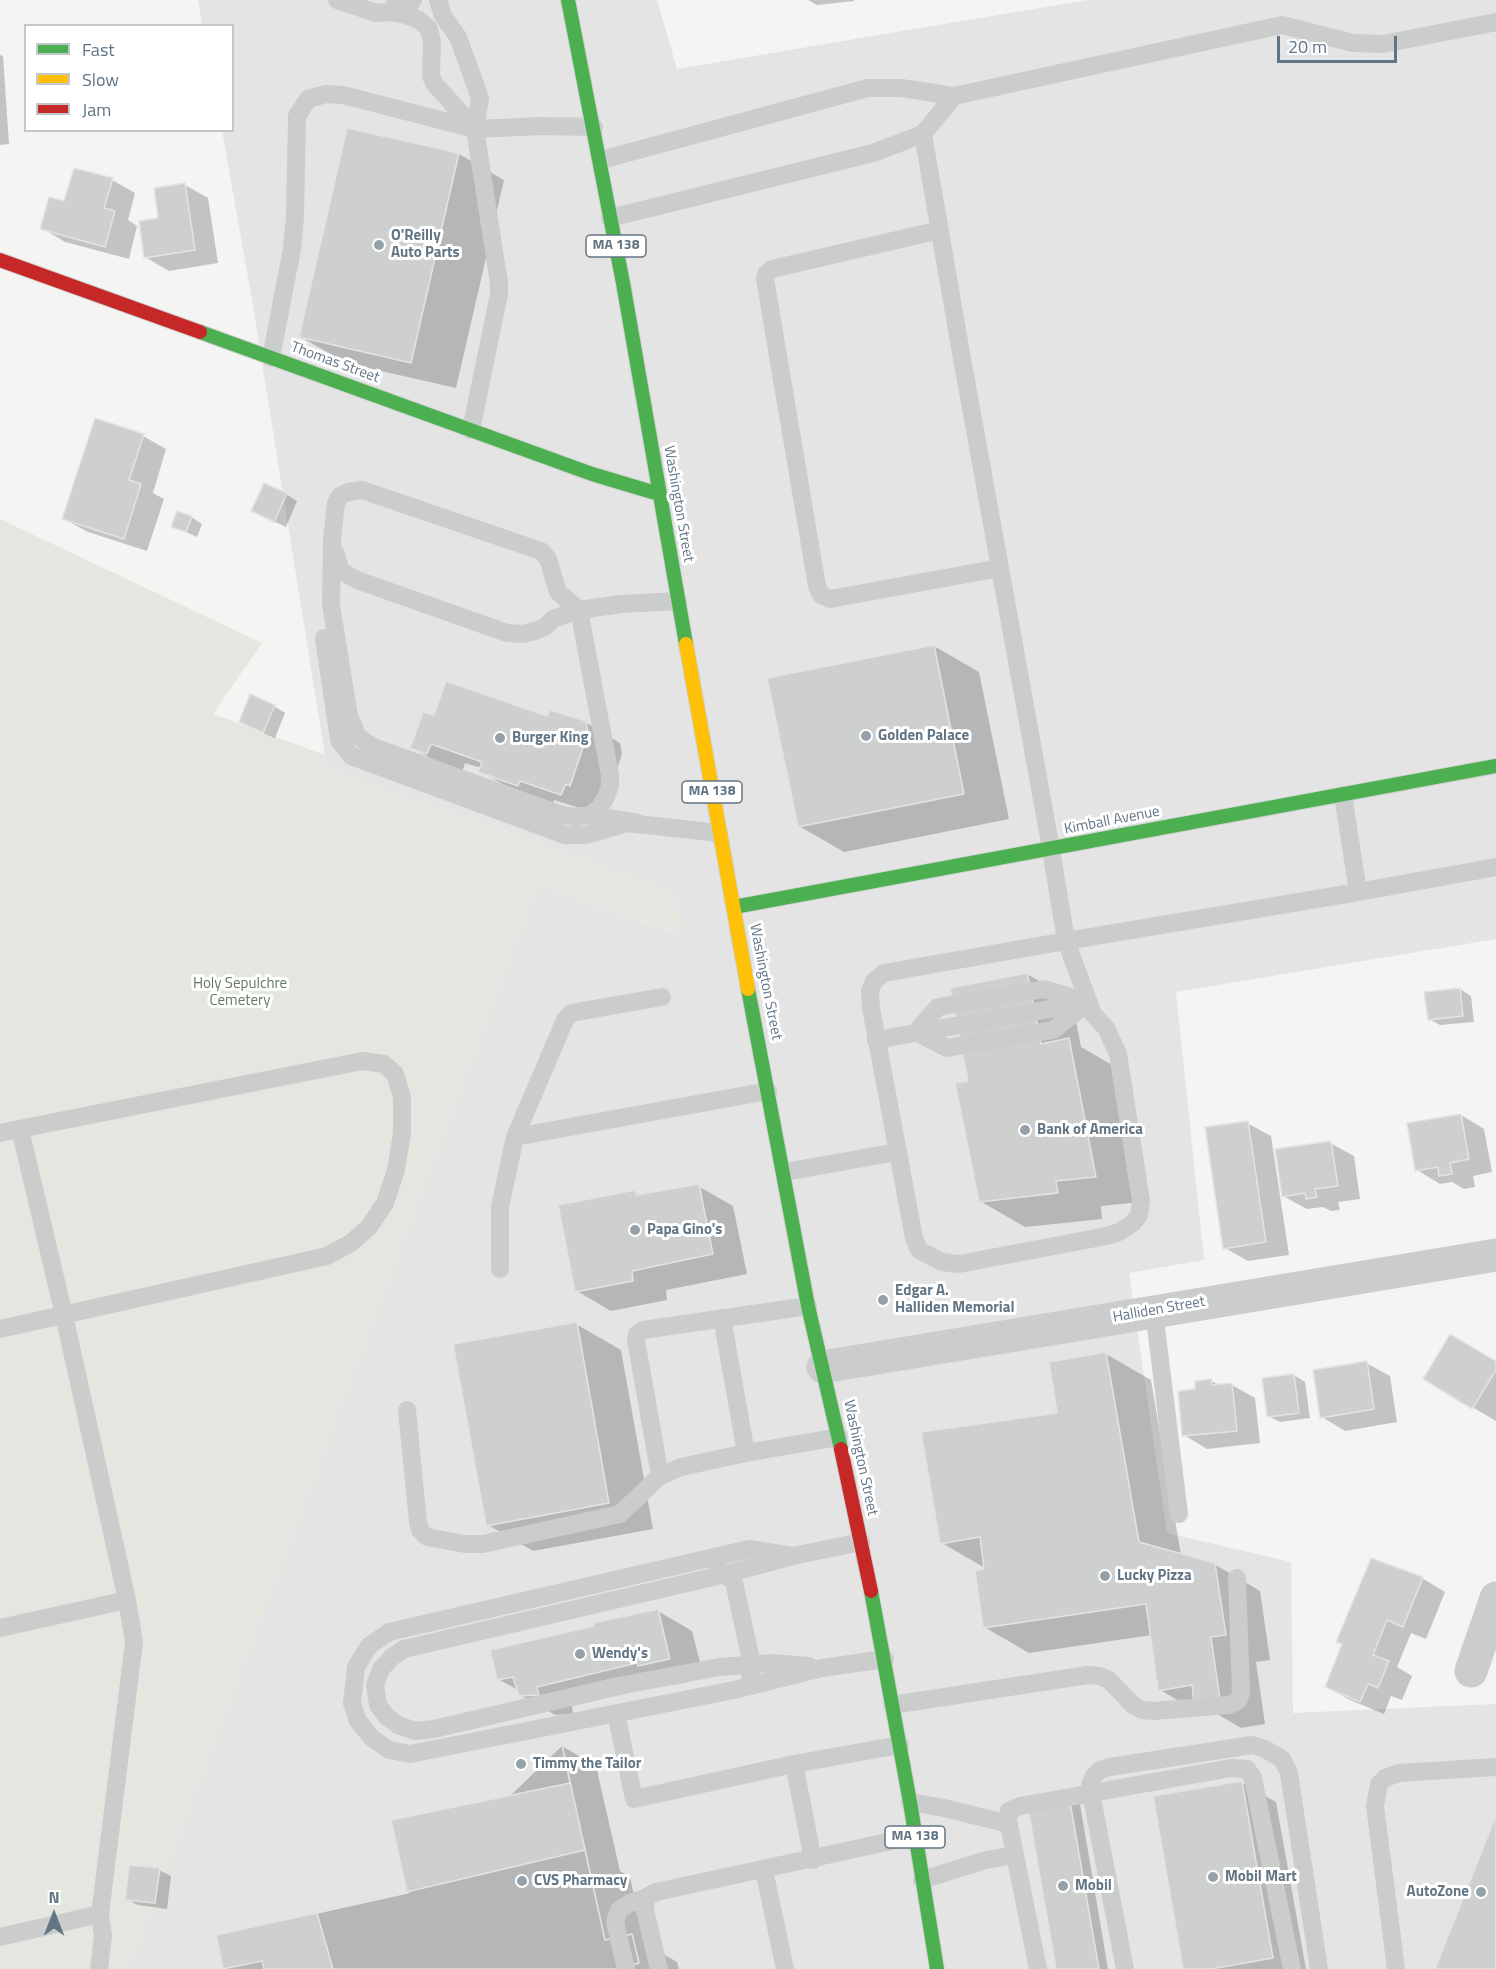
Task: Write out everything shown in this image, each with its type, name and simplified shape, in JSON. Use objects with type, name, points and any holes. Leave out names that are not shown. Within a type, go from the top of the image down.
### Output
[{"type":"main road","name":"Washington Street","points":[[568,0],[624,283],[719,833],[785,1172],[808,1306],[839,1437],[885,1659],[937,1969]]},
{"type":"main road","name":"Thomas Street","points":[[0,260],[592,474],[659,494]]},
{"type":"main road","name":"Kimball Avenue","points":[[734,908],[1496,766]]},
{"type":"street","name":"Halliden Street","points":[[823,1367],[1496,1255]]},
{"type":"street","points":[[1471,1671],[1496,1598]]},
{"type":"lane","points":[[337,0],[376,13],[388,12],[404,5],[429,29],[432,42],[431,76],[434,83],[475,129]]},
{"type":"lane","points":[[438,0],[443,16],[458,38],[480,98],[475,129],[499,283],[471,430]]},
{"type":"lane","points":[[601,160],[868,88],[902,88],[954,96],[1282,25],[1353,43],[1383,44],[1496,22]]},
{"type":"lane","points":[[271,357],[294,227],[297,116],[308,99],[334,94],[475,129],[542,126],[594,127]]},
{"type":"lane","points":[[610,218],[873,153],[923,134],[954,96]]},
{"type":"lane","points":[[923,134],[1066,941],[1093,1014],[1106,1028],[1118,1054],[1141,1201],[1139,1215],[1133,1223],[1107,1236],[959,1264],[942,1262],[919,1250],[914,1238],[876,1040],[870,991],[874,981],[884,973],[1066,941],[1358,892],[1496,867]]},
{"type":"lane","points":[[940,230],[772,269],[766,274],[816,575],[821,595],[830,599],[1000,568]]},
{"type":"lane","points":[[590,815],[600,807],[606,797],[610,786],[610,775],[579,610],[558,592],[548,559],[541,551],[362,490],[340,496],[336,503],[332,539],[319,603],[339,740],[351,756],[565,835],[586,835],[627,823],[638,823]]},
{"type":"lane","points":[[332,539],[336,559],[342,571],[357,580],[507,633],[535,632],[553,620],[579,610],[621,604],[678,601]]},
{"type":"lane","points":[[332,539],[331,605],[350,716],[357,735],[365,742],[376,748],[562,814],[576,817],[590,815],[719,833]]},
{"type":"lane","points":[[1343,795],[1358,892]]},
{"type":"lane","points":[[500,1269],[500,1208],[515,1137],[565,1020],[571,1013],[662,997]]},
{"type":"lane","points":[[876,1040],[1089,1002]]},
{"type":"lane","points":[[0,1133],[362,1061],[384,1064],[395,1074],[402,1096],[402,1133],[396,1170],[385,1203],[369,1227],[351,1243],[327,1256],[0,1329]]},
{"type":"lane","points":[[515,1137],[768,1090]]},
{"type":"lane","points":[[20,1129],[64,1315],[127,1600],[134,1642],[100,1914],[103,1936],[99,1969]]},
{"type":"lane","points":[[785,1172],[897,1152]]},
{"type":"lane","points":[[660,1476],[636,1340],[637,1334],[643,1330],[808,1306]]},
{"type":"lane","points":[[1154,1311],[1179,1514]]},
{"type":"lane","points":[[722,1318],[746,1453]]},
{"type":"lane","points":[[407,1410],[420,1530],[427,1537],[465,1544],[483,1544],[620,1514],[660,1476],[681,1467],[839,1437]]},
{"type":"lane","points":[[822,1668],[772,1662],[720,1667],[618,1686],[446,1726],[415,1731],[398,1725],[386,1716],[378,1705],[375,1685],[381,1669],[392,1656],[404,1649],[726,1574],[793,1556],[861,1542]]},
{"type":"lane","points":[[793,1556],[749,1549],[389,1632],[369,1646],[356,1666],[352,1703],[358,1721],[372,1738],[389,1750],[410,1754],[734,1690],[822,1668],[885,1659]]},
{"type":"lane","points":[[689,1563],[711,1566],[726,1574],[734,1582],[752,1665],[749,1677],[734,1690]]},
{"type":"lane","points":[[892,1705],[1089,1675],[1109,1680],[1133,1705],[1142,1710],[1229,1705],[1238,1701],[1241,1693],[1237,1578]]},
{"type":"lane","points":[[0,1628],[127,1600]]},
{"type":"lane","points":[[616,1713],[634,1799],[794,1764],[900,1745]]},
{"type":"lane","points":[[1125,1969],[1090,1785],[1094,1776],[1100,1770],[1110,1767],[1252,1745],[1282,1759],[1289,1773],[1319,1969]]},
{"type":"lane","points":[[794,1764],[813,1860]]},
{"type":"lane","points":[[1396,1969],[1376,1806],[1379,1784],[1385,1778],[1399,1773],[1496,1767]]},
{"type":"lane","points":[[1038,1969],[1009,1824],[1009,1811],[1014,1808],[1231,1768],[1247,1769],[1253,1778],[1292,1969]]},
{"type":"lane","points":[[910,1802],[1009,1824]]},
{"type":"lane","points":[[626,1969],[615,1922],[619,1910],[630,1903],[656,1892],[813,1860],[915,1836]]},
{"type":"lane","points":[[922,1880],[986,1860],[1015,1855]]},
{"type":"lane","points":[[764,1870],[784,1969]]},
{"type":"lane","points":[[645,1898],[645,1910],[659,1969]]},
{"type":"lane","points":[[0,1937],[100,1914]]},
{"type":"shaded area","points":[[198,0],[657,0],[677,69],[1087,0],[1496,0],[1496,939],[1176,992],[1204,1260],[1129,1273],[1167,1533],[1291,1562],[1293,1713],[1496,1704],[1496,1969],[129,1969],[538,886],[682,935],[676,892],[327,768],[251,294],[222,132],[234,132],[234,24],[202,24]]},
{"type":"green space","name":"Holy Sepulchre Cemetery","points":[[0,519],[262,643],[213,714],[325,755],[327,768],[676,892],[683,935],[538,886],[129,1969],[0,1969]]},
{"type":"building","name":"O'Reilly Auto Parts","points":[[347,128],[459,153],[411,363],[299,337]]},
{"type":"building","points":[[74,168],[113,178],[104,208],[115,211],[105,247],[40,229],[49,197],[64,201]]},
{"type":"building","points":[[185,183],[195,250],[144,258],[139,221],[158,218],[154,188]]},
{"type":"building","points":[[95,418],[144,434],[129,480],[141,484],[124,539],[62,519]]},
{"type":"building","points":[[264,483],[287,493],[274,522],[251,511]]},
{"type":"building","points":[[177,511],[192,516],[186,532],[171,527]]},
{"type":"building","name":"Golden Palace","points":[[934,645],[964,794],[798,827],[767,678]]},
{"type":"building","name":"Burger King","points":[[446,681],[547,716],[550,710],[586,721],[588,733],[570,786],[566,784],[561,795],[520,781],[518,786],[478,772],[482,762],[431,744],[427,754],[410,748],[423,712],[434,715]]},
{"type":"building","points":[[250,694],[275,705],[263,733],[239,722]]},
{"type":"building","name":"Bank of America","points":[[1027,973],[1041,1044],[1069,1038],[1096,1177],[1056,1181],[1058,1193],[979,1202],[955,1083],[968,1081],[950,988]]},
{"type":"building","points":[[1460,988],[1463,1016],[1428,1020],[1424,992]]},
{"type":"building","points":[[1461,1114],[1469,1159],[1450,1163],[1452,1174],[1439,1176],[1438,1167],[1415,1171],[1407,1123]]},
{"type":"building","points":[[1248,1121],[1266,1242],[1223,1249],[1205,1127]]},
{"type":"building","points":[[1331,1141],[1338,1186],[1315,1189],[1317,1197],[1306,1199],[1305,1193],[1282,1197],[1275,1149]]},
{"type":"building","name":"Papa Gino's","points":[[699,1184],[713,1254],[632,1271],[633,1281],[575,1292],[558,1205],[635,1190],[636,1195]]},
{"type":"building","points":[[577,1322],[609,1503],[486,1526],[453,1344]]},
{"type":"building","points":[[1450,1334],[1496,1361],[1496,1370],[1472,1409],[1423,1379]]},
{"type":"building","points":[[1106,1352],[1139,1542],[1215,1563],[1226,1635],[1211,1637],[1220,1699],[1194,1703],[1192,1685],[1158,1691],[1146,1604],[983,1628],[975,1571],[984,1569],[980,1537],[940,1544],[921,1432],[1057,1413],[1049,1362]]},
{"type":"building","points":[[1367,1361],[1374,1409],[1320,1418],[1313,1370]]},
{"type":"building","points":[[1294,1374],[1299,1413],[1267,1417],[1262,1378]]},
{"type":"building","points":[[1212,1379],[1212,1385],[1232,1383],[1237,1431],[1182,1436],[1178,1391],[1195,1389],[1195,1381]]},
{"type":"building","points":[[1371,1558],[1423,1577],[1403,1627],[1387,1620],[1373,1655],[1389,1661],[1378,1688],[1368,1684],[1360,1702],[1325,1687],[1342,1644],[1336,1642]]},
{"type":"building","name":"Wendy's","points":[[658,1609],[670,1659],[638,1666],[637,1663],[537,1687],[539,1695],[519,1696],[513,1677],[497,1680],[490,1650],[594,1626],[593,1623]]},
{"type":"building","points":[[562,1745],[605,1940],[632,1934],[639,1963],[615,1969],[264,1969],[262,1961],[223,1969],[216,1935],[407,1893],[383,1784]]},
{"type":"building","name":"Timmy the Tailor","points":[[562,1745],[570,1783],[391,1820],[383,1784]]},
{"type":"building","name":"Mobil Mart","points":[[1242,1781],[1273,1958],[1211,1969],[1183,1969],[1153,1796]]},
{"type":"building","name":"Mobil","points":[[1069,1796],[1099,1969],[1056,1969],[1027,1803]]},
{"type":"building","name":"AutoZone","points":[[1496,1815],[1496,1969],[1435,1969]]},
{"type":"building","name":"CVS Pharmacy","points":[[585,1850],[605,1940],[632,1934],[639,1963],[615,1969],[333,1969],[317,1913]]},
{"type":"building","points":[[129,1865],[160,1868],[155,1903],[125,1900]]},
{"type":"traffic: fast","points":[[568,0],[623,283],[686,644]]},
{"type":"traffic: fast","points":[[200,332],[592,474],[659,494]]},
{"type":"traffic: fast","points":[[734,907],[1496,766]]},
{"type":"traffic: fast","points":[[748,989],[808,1306],[841,1449]]},
{"type":"traffic: fast","points":[[871,1591],[910,1802],[937,1969]]},
{"type":"traffic: slow","points":[[686,644],[748,989]]},
{"type":"traffic: jam","points":[[0,260],[200,332]]},
{"type":"traffic: jam","points":[[841,1449],[871,1591]]},
{"type":"place","name":"O'Reilly Auto Parts","points":[[379,245]]},
{"type":"place","name":"Golden Palace","points":[[866,736]]},
{"type":"place","name":"Burger King","points":[[500,738]]},
{"type":"place","name":"Bank of America","points":[[1025,1130]]},
{"type":"place","name":"Papa Gino's","points":[[635,1230]]},
{"type":"place","name":"Edgar A. Halliden Memorial","points":[[883,1300]]},
{"type":"place","name":"Lucky Pizza","points":[[1105,1576]]},
{"type":"place","name":"Wendy's","points":[[580,1654]]},
{"type":"place","name":"Timmy the Tailor","points":[[521,1764]]},
{"type":"place","name":"Mobil Mart","points":[[1213,1877]]},
{"type":"place","name":"CVS Pharmacy","points":[[522,1881]]},
{"type":"place","name":"Mobil","points":[[1063,1886]]},
{"type":"place","name":"AutoZone","points":[[1481,1892]]}]
